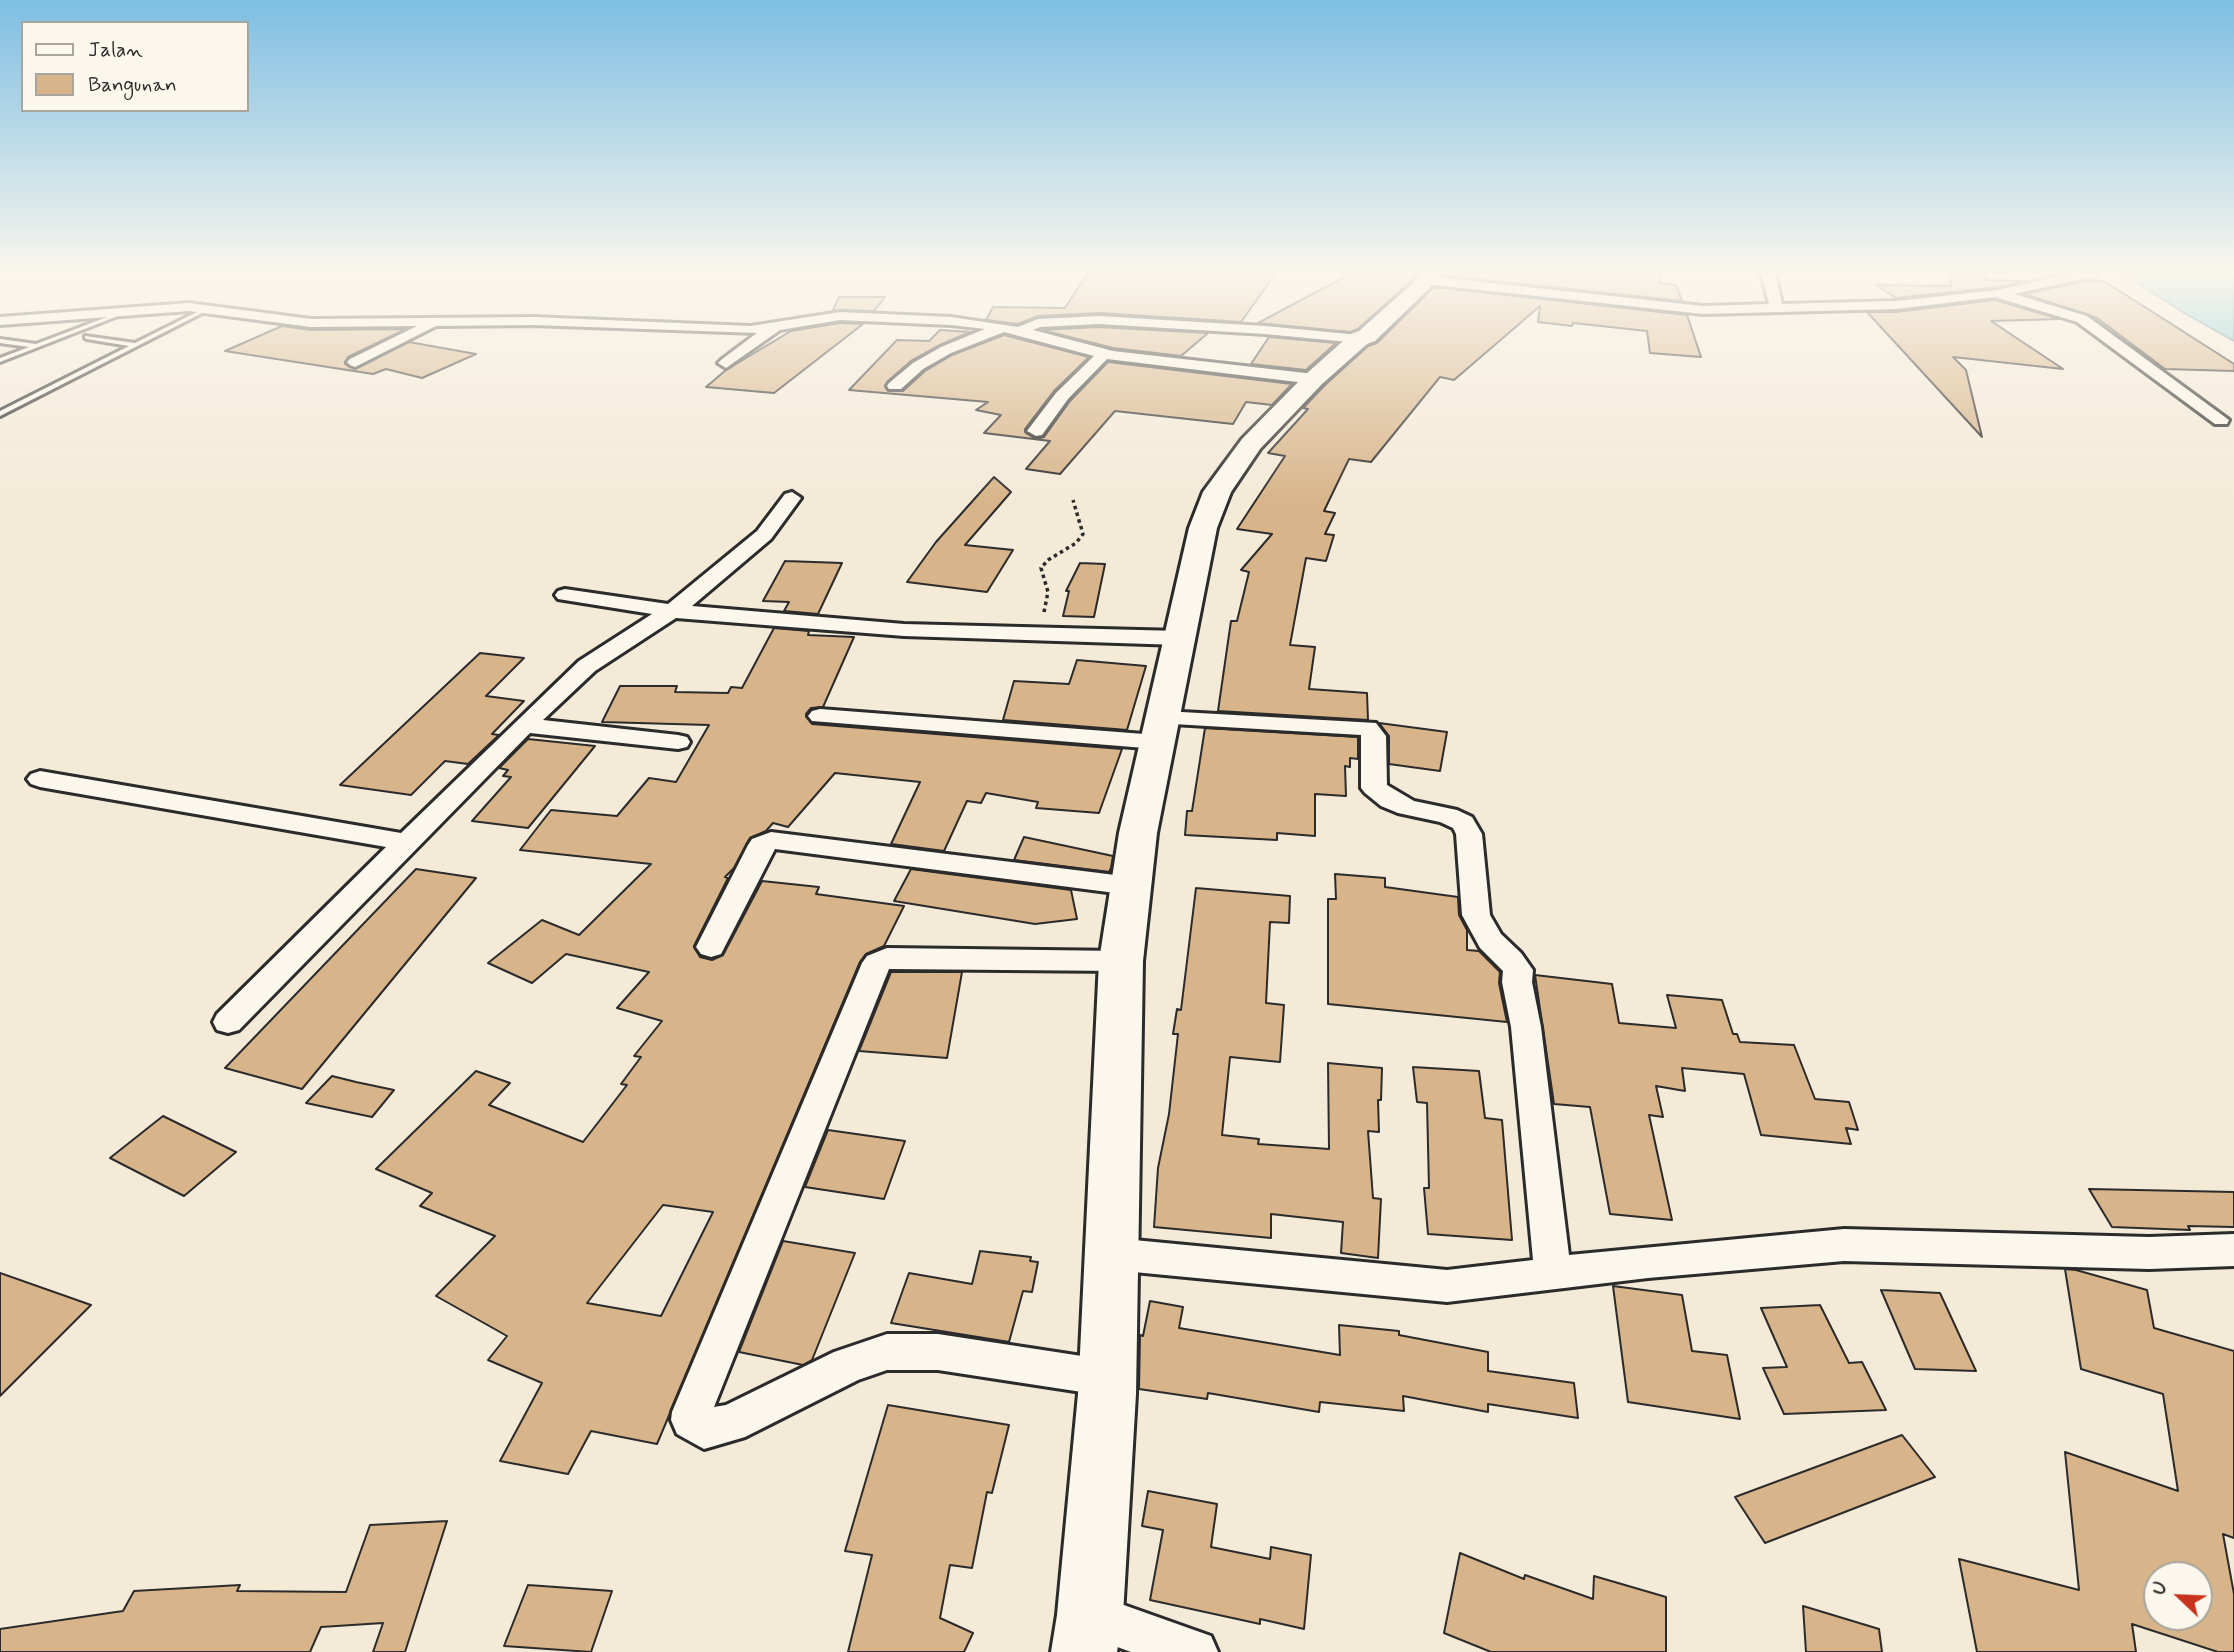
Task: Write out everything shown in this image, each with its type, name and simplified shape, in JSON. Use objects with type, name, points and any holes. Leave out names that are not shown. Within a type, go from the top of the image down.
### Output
[{"type":"highway","points":[[1087,1634],[1106,1406],[1121,961],[1138,833],[1203,528],[1217,492],[1251,444],[1314,379],[1347,350]]},
{"type":"street","points":[[355,362],[379,350]]},
{"type":"street","points":[[726,363],[744,350]]},
{"type":"street","points":[[895,386],[918,366],[949,350]]},
{"type":"street","points":[[1090,350],[1314,379]]},
{"type":"street","points":[[2125,350],[2221,420]]},
{"type":"street","points":[[1036,431],[1062,396],[1104,354]]},
{"type":"street","points":[[228,1022],[524,725],[587,666],[702,589],[764,535],[792,498]]},
{"type":"street","points":[[565,595],[672,611],[904,630],[1037,636],[1179,638]]},
{"type":"street","points":[[820,716],[1160,730],[1368,729],[1374,736],[1374,789],[1407,807],[1448,816],[1464,823],[1469,834],[1476,915],[1490,941],[1518,970],[1517,982],[1526,1027],[1553,1275]]},
{"type":"street","points":[[524,725],[678,742]]},
{"type":"street","points":[[40,779],[407,842]]},
{"type":"street","points":[[711,947],[761,845],[771,840],[1131,886]]},
{"type":"street","points":[[1106,1406],[939,1352],[887,1352],[848,1365],[731,1423],[704,1429],[691,1420],[877,963],[887,958],[1121,961]]},
{"type":"street","points":[[1113,1254],[1447,1286],[1648,1262],[1844,1245],[2148,1253],[2234,1250]]},
{"type":"street","points":[[1087,1634],[1195,1652]]},
{"type":"lane","points":[[0,360],[24,350]]},
{"type":"lane","points":[[0,414],[127,350]]},
{"type":"path","points":[[1037,636],[1048,592],[1041,568],[1076,543],[1083,534],[1073,500]]},
{"type":"building","points":[[362,350],[348,357],[345,364],[354,369],[393,350],[454,350],[476,354],[422,378],[386,369],[373,374],[225,351]]},
{"type":"building","points":[[759,350],[829,350],[774,393],[706,387],[726,370]]},
{"type":"building","points":[[887,350],[931,350],[911,361],[887,382],[887,390],[903,391],[925,371],[965,350],[1062,350],[1089,357],[1054,391],[1025,429],[1026,433],[1036,439],[1044,437],[1070,401],[1108,362],[1292,384],[1272,405],[1246,402],[1233,424],[1115,411],[1060,474],[1026,469],[1050,441],[984,433],[1001,415],[976,410],[988,402],[849,390]]},
{"type":"building","points":[[1131,350],[1188,350],[1181,356]]},
{"type":"building","points":[[1260,350],[1328,350],[1306,370],[1251,364]]},
{"type":"building","points":[[1363,350],[1489,350],[1454,380],[1440,377],[1371,462],[1349,459],[1324,511],[1335,513],[1325,534],[1334,535],[1326,561],[1306,558],[1290,645],[1315,647],[1309,689],[1367,693],[1368,720],[1218,711],[1231,621],[1237,621],[1249,572],[1241,570],[1272,534],[1237,529],[1285,456],[1268,453],[1308,409],[1303,408]]},
{"type":"building","points":[[1650,350],[1699,350],[1701,357],[1650,353]]},
{"type":"building","points":[[1902,350],[2035,350],[2063,369],[1953,357],[1966,370],[1982,437]]},
{"type":"building","points":[[2140,350],[2212,350],[2234,364],[2234,371],[2165,369]]},
{"type":"building","points":[[994,477],[1011,492],[965,545],[1013,550],[987,592],[907,582],[936,542]]},
{"type":"building","points":[[785,561],[842,563],[818,614],[784,611],[789,602],[763,601]]},
{"type":"building","points":[[1080,563],[1105,564],[1094,617],[1063,616],[1069,591],[1066,591]]},
{"type":"building","points":[[774,628],[809,631],[808,635],[854,637],[823,707],[811,708],[806,714],[812,724],[1122,749],[1099,813],[1036,808],[1038,802],[986,793],[981,803],[967,801],[944,851],[891,844],[920,782],[835,773],[788,827],[773,823],[766,831],[750,838],[734,868],[725,877],[728,878],[694,946],[700,957],[712,960],[723,955],[762,881],[819,887],[816,894],[904,906],[884,946],[866,954],[860,962],[657,1444],[591,1431],[568,1474],[500,1461],[542,1383],[488,1360],[507,1336],[436,1296],[495,1236],[420,1206],[432,1193],[376,1169],[476,1071],[510,1083],[489,1105],[583,1142],[627,1085],[621,1084],[641,1057],[634,1056],[662,1021],[617,1008],[649,972],[566,954],[532,983],[488,963],[542,920],[579,935],[651,864],[520,850],[551,810],[617,816],[649,778],[676,782],[709,725],[602,722],[620,686],[677,686],[675,692],[728,693],[731,687],[742,688]],"holes":[[[663,1205],[713,1212],[661,1316],[587,1303]]]},
{"type":"building","points":[[480,653],[524,658],[486,696],[524,701],[492,734],[499,735],[468,764],[445,761],[411,795],[340,785]]},
{"type":"building","points":[[1077,660],[1146,666],[1127,730],[1003,720],[1014,681],[1069,684]]},
{"type":"building","points":[[1379,723],[1447,732],[1440,771],[1389,764],[1389,736]]},
{"type":"building","points":[[1205,728],[1358,737],[1358,759],[1350,758],[1350,767],[1345,766],[1346,796],[1315,794],[1315,836],[1277,833],[1277,840],[1185,835],[1187,811],[1192,811]]},
{"type":"building","points":[[528,739],[595,746],[528,828],[472,821],[511,777],[503,776],[508,770],[499,768]]},
{"type":"building","points":[[1024,837],[1113,856],[1111,868],[1109,872],[1014,860]]},
{"type":"building","points":[[416,869],[476,878],[302,1089],[225,1068]]},
{"type":"building","points":[[911,869],[1071,890],[1077,919],[1035,924],[894,901]]},
{"type":"building","points":[[1335,874],[1385,878],[1385,887],[1458,897],[1459,915],[1467,930],[1467,950],[1479,951],[1500,972],[1499,983],[1507,1022],[1328,1004],[1328,899],[1336,899]]},
{"type":"building","points":[[1196,888],[1290,896],[1289,923],[1270,922],[1266,1003],[1284,1005],[1280,1062],[1230,1057],[1222,1135],[1259,1139],[1258,1144],[1329,1149],[1328,1063],[1382,1068],[1381,1100],[1378,1100],[1379,1132],[1368,1131],[1373,1198],[1381,1199],[1378,1258],[1341,1253],[1343,1222],[1271,1214],[1271,1238],[1154,1227],[1158,1168],[1169,1114],[1178,1034],[1173,1034],[1177,1009],[1181,1010]]},
{"type":"building","points":[[891,972],[962,972],[947,1058],[859,1051]]},
{"type":"building","points":[[1535,975],[1612,984],[1619,1023],[1676,1028],[1667,995],[1722,1000],[1733,1034],[1737,1034],[1740,1042],[1794,1045],[1815,1099],[1849,1102],[1858,1130],[1846,1128],[1851,1144],[1761,1135],[1744,1074],[1682,1068],[1685,1091],[1656,1086],[1663,1117],[1649,1115],[1672,1220],[1610,1214],[1590,1107],[1554,1104]]},
{"type":"building","points":[[1413,1067],[1479,1071],[1485,1118],[1502,1120],[1512,1240],[1428,1234],[1424,1188],[1429,1188],[1427,1103],[1417,1102]]},
{"type":"building","points":[[332,1076],[394,1090],[372,1117],[306,1103]]},
{"type":"building","points":[[163,1116],[236,1152],[184,1196],[110,1158]]},
{"type":"building","points":[[828,1130],[905,1141],[884,1199],[805,1187]]},
{"type":"building","points":[[2089,1189],[2234,1192],[2234,1227],[2188,1226],[2190,1230],[2112,1227]]},
{"type":"building","points":[[783,1241],[855,1253],[812,1360],[803,1365],[739,1352]]},
{"type":"building","points":[[980,1251],[1031,1257],[1030,1261],[1038,1262],[1032,1292],[1023,1291],[1009,1342],[891,1323],[909,1273],[972,1284]]},
{"type":"building","points":[[2065,1269],[2147,1290],[2154,1328],[2234,1351],[2234,1538],[2223,1534],[2234,1594],[2234,1652],[2218,1652],[2154,1631],[2213,1631],[2213,1561],[2143,1561],[2143,1628],[2132,1624],[2136,1652],[1977,1652],[1959,1559],[2079,1590],[2065,1452],[2178,1491],[2163,1394],[2081,1369]]},
{"type":"building","points":[[0,1273],[91,1305],[0,1396]]},
{"type":"building","points":[[1613,1286],[1682,1295],[1692,1351],[1727,1355],[1740,1419],[1628,1402]]},
{"type":"building","points":[[1881,1290],[1940,1293],[1976,1371],[1915,1369]]},
{"type":"building","points":[[1150,1301],[1183,1307],[1179,1328],[1340,1355],[1339,1325],[1399,1331],[1399,1335],[1488,1352],[1488,1371],[1574,1383],[1578,1418],[1488,1404],[1488,1412],[1403,1396],[1404,1411],[1320,1402],[1319,1412],[1208,1393],[1207,1399],[1139,1389],[1140,1335],[1143,1336]]},
{"type":"building","points":[[1820,1305],[1849,1363],[1862,1362],[1886,1410],[1784,1414],[1763,1368],[1787,1367],[1761,1308]]},
{"type":"building","points":[[888,1405],[1009,1425],[992,1493],[987,1492],[972,1568],[950,1565],[940,1618],[973,1633],[964,1652],[848,1652],[872,1555],[845,1551]]},
{"type":"building","points":[[1902,1435],[1935,1477],[1765,1543],[1735,1497]]},
{"type":"building","points":[[1148,1491],[1217,1504],[1211,1547],[1270,1559],[1271,1547],[1311,1555],[1304,1629],[1260,1619],[1260,1624],[1150,1600],[1163,1530],[1142,1526]]},
{"type":"building","points":[[447,1521],[405,1652],[373,1652],[383,1623],[321,1627],[310,1652],[0,1652],[0,1629],[123,1611],[134,1591],[240,1585],[237,1591],[346,1592],[370,1525]]},
{"type":"building","points":[[1460,1553],[1524,1579],[1525,1575],[1593,1599],[1594,1576],[1666,1597],[1666,1652],[1491,1652],[1444,1633]]},
{"type":"building","points":[[528,1585],[612,1591],[591,1652],[504,1646]]},
{"type":"building","points":[[1803,1606],[1879,1629],[1882,1652],[1806,1652]]}]
